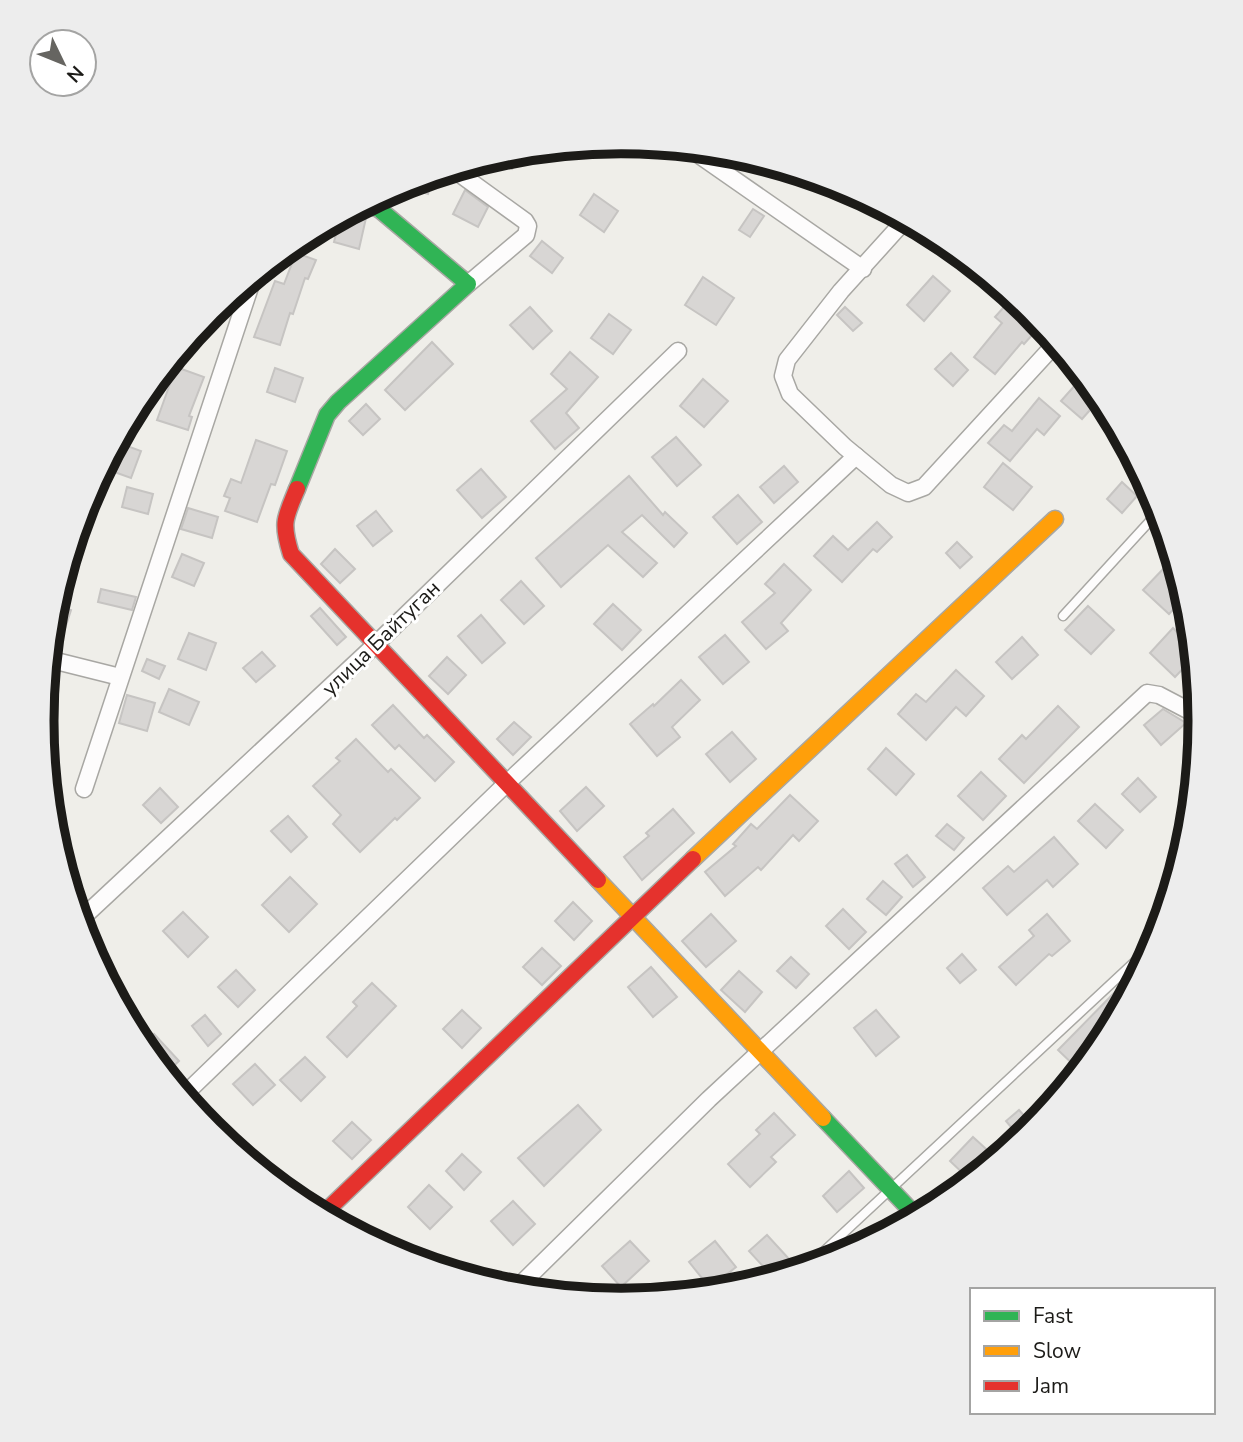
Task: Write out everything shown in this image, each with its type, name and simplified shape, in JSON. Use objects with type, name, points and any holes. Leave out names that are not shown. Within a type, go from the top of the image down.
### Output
[{"type":"street","points":[[708,161],[863,269]]},
{"type":"street","points":[[463,177],[525,221],[528,226],[526,235],[343,397],[327,415],[285,518],[284,531],[291,554],[910,1209]]},
{"type":"street","points":[[376,210],[468,284]]},
{"type":"street","points":[[899,227],[841,291],[787,360],[783,376],[790,394],[891,485],[908,494],[924,486],[1050,350]]},
{"type":"street","points":[[84,789],[247,295]]},
{"type":"street","name":"улица Байтуган","points":[[88,913],[375,645],[678,351]]},
{"type":"street","points":[[190,1089],[507,783],[856,456]]},
{"type":"street","points":[[330,1207],[632,916],[1055,519]]},
{"type":"street","points":[[57,661],[120,677]]},
{"type":"street","points":[[526,1279],[760,1052],[1147,694],[1159,695],[1189,711]]},
{"type":"lane","points":[[1063,616],[1152,519]]},
{"type":"lane","points":[[825,1250],[1135,961]]},
{"type":"building","points":[[430,187],[428,194],[420,191]]},
{"type":"building","points":[[465,190],[488,207],[478,227],[453,214]]},
{"type":"building","points":[[594,194],[618,211],[604,232],[580,215]]},
{"type":"building","points":[[753,209],[764,216],[750,237],[739,230]]},
{"type":"building","points":[[362,217],[366,218],[359,249],[334,242],[337,231]]},
{"type":"building","points":[[542,241],[563,258],[552,273],[530,256]]},
{"type":"building","points":[[299,254],[316,260],[308,279],[305,278],[293,314],[290,313],[280,345],[254,337],[275,281],[284,284],[294,258]]},
{"type":"building","points":[[933,276],[950,291],[924,321],[907,305]]},
{"type":"building","points":[[703,277],[734,298],[716,325],[685,305]]},
{"type":"building","points":[[1006,304],[1034,332],[1024,344],[1022,342],[995,374],[974,357],[1002,323],[995,317]]},
{"type":"building","points":[[530,307],[552,331],[533,349],[510,325]]},
{"type":"building","points":[[845,307],[862,323],[853,331],[837,315]]},
{"type":"building","points":[[609,314],[631,330],[613,354],[591,338]]},
{"type":"building","points":[[432,342],[453,364],[405,410],[385,390]]},
{"type":"building","points":[[570,352],[598,377],[566,413],[579,428],[555,449],[531,421],[567,389],[551,374]]},
{"type":"building","points":[[951,353],[968,370],[953,386],[935,369]]},
{"type":"building","points":[[178,368],[204,377],[189,416],[192,417],[188,430],[157,420]]},
{"type":"building","points":[[275,368],[303,378],[295,402],[267,392]]},
{"type":"building","points":[[703,379],[728,401],[704,427],[680,406]]},
{"type":"building","points":[[1077,383],[1093,406],[1082,419],[1061,401]]},
{"type":"building","points":[[1039,398],[1060,416],[1044,435],[1037,429],[1010,461],[988,443],[1004,425],[1012,431]]},
{"type":"building","points":[[366,404],[380,419],[363,435],[349,421]]},
{"type":"building","points":[[676,437],[701,465],[677,486],[652,457]]},
{"type":"building","points":[[256,440],[287,451],[275,485],[271,484],[257,522],[225,511],[230,498],[224,496],[231,479],[241,483]]},
{"type":"building","points":[[126,445],[141,451],[131,478],[112,471]]},
{"type":"building","points":[[1003,463],[1032,487],[1013,510],[984,487]]},
{"type":"building","points":[[784,466],[798,482],[774,503],[760,487]]},
{"type":"building","points":[[481,469],[506,497],[482,518],[457,490]]},
{"type":"building","points":[[629,476],[663,515],[665,512],[687,533],[674,547],[642,515],[622,532],[657,563],[643,577],[608,545],[561,587],[536,558]]},
{"type":"building","points":[[1122,482],[1137,496],[1122,513],[1107,499]]},
{"type":"building","points":[[127,487],[153,494],[148,514],[122,507]]},
{"type":"building","points":[[738,495],[762,522],[737,544],[713,517]]},
{"type":"building","points":[[188,508],[218,517],[212,538],[181,529]]},
{"type":"building","points":[[376,511],[392,531],[373,546],[357,526]]},
{"type":"building","points":[[877,522],[892,537],[877,552],[873,549],[842,582],[814,556],[833,536],[848,550]]},
{"type":"building","points":[[957,542],[972,557],[960,568],[946,553]]},
{"type":"building","points":[[335,549],[355,569],[340,583],[321,564]]},
{"type":"building","points":[[182,554],[204,563],[194,586],[172,577]]},
{"type":"building","points":[[784,564],[811,590],[781,623],[788,631],[766,649],[742,622],[775,593],[765,584]]},
{"type":"building","points":[[1166,566],[1177,606],[1169,614],[1143,590]]},
{"type":"building","points":[[521,581],[544,606],[524,624],[501,600]]},
{"type":"building","points":[[101,589],[136,597],[132,610],[98,602]]},
{"type":"building","points":[[613,604],[641,630],[622,650],[594,624]]},
{"type":"building","points":[[1088,606],[1114,630],[1091,654],[1065,630]]},
{"type":"building","points":[[65,608],[71,610],[60,641]]},
{"type":"building","points":[[320,608],[346,637],[337,645],[311,616]]},
{"type":"building","points":[[481,615],[505,643],[482,663],[458,636]]},
{"type":"building","points":[[1173,628],[1182,637],[1186,665],[1175,677],[1150,653]]},
{"type":"building","points":[[189,633],[216,643],[206,670],[178,659]]},
{"type":"building","points":[[725,635],[749,662],[723,684],[699,657]]},
{"type":"building","points":[[1022,637],[1038,655],[1012,679],[996,662]]},
{"type":"building","points":[[262,652],[275,666],[256,682],[243,668]]},
{"type":"building","points":[[447,657],[466,675],[448,694],[429,676]]},
{"type":"building","points":[[147,659],[165,666],[159,679],[142,671]]},
{"type":"building","points":[[956,670],[984,696],[966,716],[956,707],[926,740],[898,714],[916,694],[926,702]]},
{"type":"building","points":[[681,680],[700,700],[672,727],[680,737],[657,756],[630,724]]},
{"type":"building","points":[[169,689],[199,702],[189,725],[159,712]]},
{"type":"building","points":[[127,695],[155,703],[147,731],[119,723]]},
{"type":"building","points":[[393,705],[424,738],[427,735],[454,762],[435,781],[399,745],[395,749],[372,725]]},
{"type":"building","points":[[1058,706],[1079,727],[1024,783],[999,759],[1022,735],[1026,739]]},
{"type":"building","points":[[1163,709],[1186,723],[1161,745],[1144,725]]},
{"type":"building","points":[[514,722],[531,737],[513,755],[497,739]]},
{"type":"building","points":[[732,732],[756,759],[730,782],[706,754]]},
{"type":"building","points":[[356,739],[388,772],[391,769],[420,798],[360,852],[333,824],[341,815],[313,786],[340,761],[336,758]]},
{"type":"building","points":[[886,748],[914,774],[896,795],[868,769]]},
{"type":"building","points":[[981,772],[1006,796],[983,820],[958,796]]},
{"type":"building","points":[[1138,778],[1156,797],[1140,812],[1122,794]]},
{"type":"building","points":[[586,787],[604,806],[577,831],[560,811]]},
{"type":"building","points":[[160,788],[178,807],[161,823],[143,805]]},
{"type":"building","points":[[790,795],[818,821],[799,841],[793,835],[761,870],[758,867],[725,896],[705,872],[736,846],[733,844],[751,824],[757,829]]},
{"type":"building","points":[[1095,804],[1123,830],[1106,848],[1078,821]]},
{"type":"building","points":[[673,809],[694,833],[642,880],[624,857],[649,836],[646,833]]},
{"type":"building","points":[[288,816],[307,837],[291,852],[271,831]]},
{"type":"building","points":[[947,824],[964,838],[954,850],[936,836]]},
{"type":"building","points":[[1054,837],[1078,864],[1053,887],[1047,880],[1007,915],[983,888],[1008,866],[1014,872]]},
{"type":"building","points":[[907,855],[925,877],[913,887],[895,864]]},
{"type":"building","points":[[290,877],[317,904],[289,932],[262,905]]},
{"type":"building","points":[[883,881],[902,897],[886,915],[867,899]]},
{"type":"building","points":[[573,902],[592,921],[574,940],[555,921]]},
{"type":"building","points":[[843,909],[866,932],[849,949],[826,926]]},
{"type":"building","points":[[183,912],[208,937],[188,957],[163,931]]},
{"type":"building","points":[[711,914],[736,941],[706,967],[682,941]]},
{"type":"building","points":[[1047,914],[1070,941],[1052,956],[1049,954],[1016,985],[999,967],[1034,936],[1029,930]]},
{"type":"building","points":[[542,948],[561,966],[542,985],[523,967]]},
{"type":"building","points":[[962,954],[976,970],[960,983],[947,968]]},
{"type":"building","points":[[791,957],[809,974],[796,988],[777,971]]},
{"type":"building","points":[[651,967],[677,997],[653,1017],[628,987]]},
{"type":"building","points":[[236,970],[255,990],[238,1007],[218,987]]},
{"type":"building","points":[[739,971],[762,992],[745,1012],[721,990]]},
{"type":"building","points":[[372,983],[396,1006],[347,1057],[327,1037],[357,1006],[353,1002]]},
{"type":"building","points":[[1118,989],[1120,991],[1073,1064],[1058,1050]]},
{"type":"building","points":[[462,1010],[481,1028],[462,1048],[443,1029]]},
{"type":"building","points":[[876,1010],[899,1037],[876,1056],[854,1028]]},
{"type":"building","points":[[205,1015],[221,1034],[208,1046],[192,1026]]},
{"type":"building","points":[[154,1034],[179,1061],[172,1067],[171,1066],[151,1037]]},
{"type":"building","points":[[305,1057],[325,1077],[301,1101],[280,1080]]},
{"type":"building","points":[[255,1064],[275,1085],[253,1105],[233,1084]]},
{"type":"building","points":[[578,1105],[601,1130],[544,1186],[518,1158]]},
{"type":"building","points":[[1019,1110],[1026,1118],[1014,1130],[1006,1121]]},
{"type":"building","points":[[774,1113],[795,1135],[771,1157],[776,1162],[750,1187],[728,1164],[760,1134],[756,1130]]},
{"type":"building","points":[[352,1122],[371,1140],[352,1159],[333,1141]]},
{"type":"building","points":[[973,1137],[990,1152],[963,1174],[950,1161]]},
{"type":"building","points":[[462,1154],[481,1172],[464,1190],[446,1171]]},
{"type":"building","points":[[849,1171],[864,1188],[837,1212],[823,1196]]},
{"type":"building","points":[[429,1185],[452,1207],[430,1229],[408,1207]]},
{"type":"building","points":[[513,1201],[535,1224],[513,1245],[491,1221]]},
{"type":"building","points":[[767,1235],[789,1259],[783,1264],[766,1269],[749,1251]]},
{"type":"building","points":[[630,1241],[649,1261],[621,1287],[602,1266]]},
{"type":"building","points":[[715,1241],[736,1267],[721,1279],[705,1282],[689,1262]]},
{"type":"traffic: fast","points":[[297,489],[327,415],[468,284],[378,209]]},
{"type":"traffic: fast","points":[[823,1118],[910,1209]]},
{"type":"traffic: slow","points":[[693,859],[1055,519]]},
{"type":"traffic: slow","points":[[598,880],[823,1118]]},
{"type":"traffic: jam","points":[[297,489],[285,527],[291,554],[598,880]]},
{"type":"traffic: jam","points":[[330,1207],[693,859]]}]
